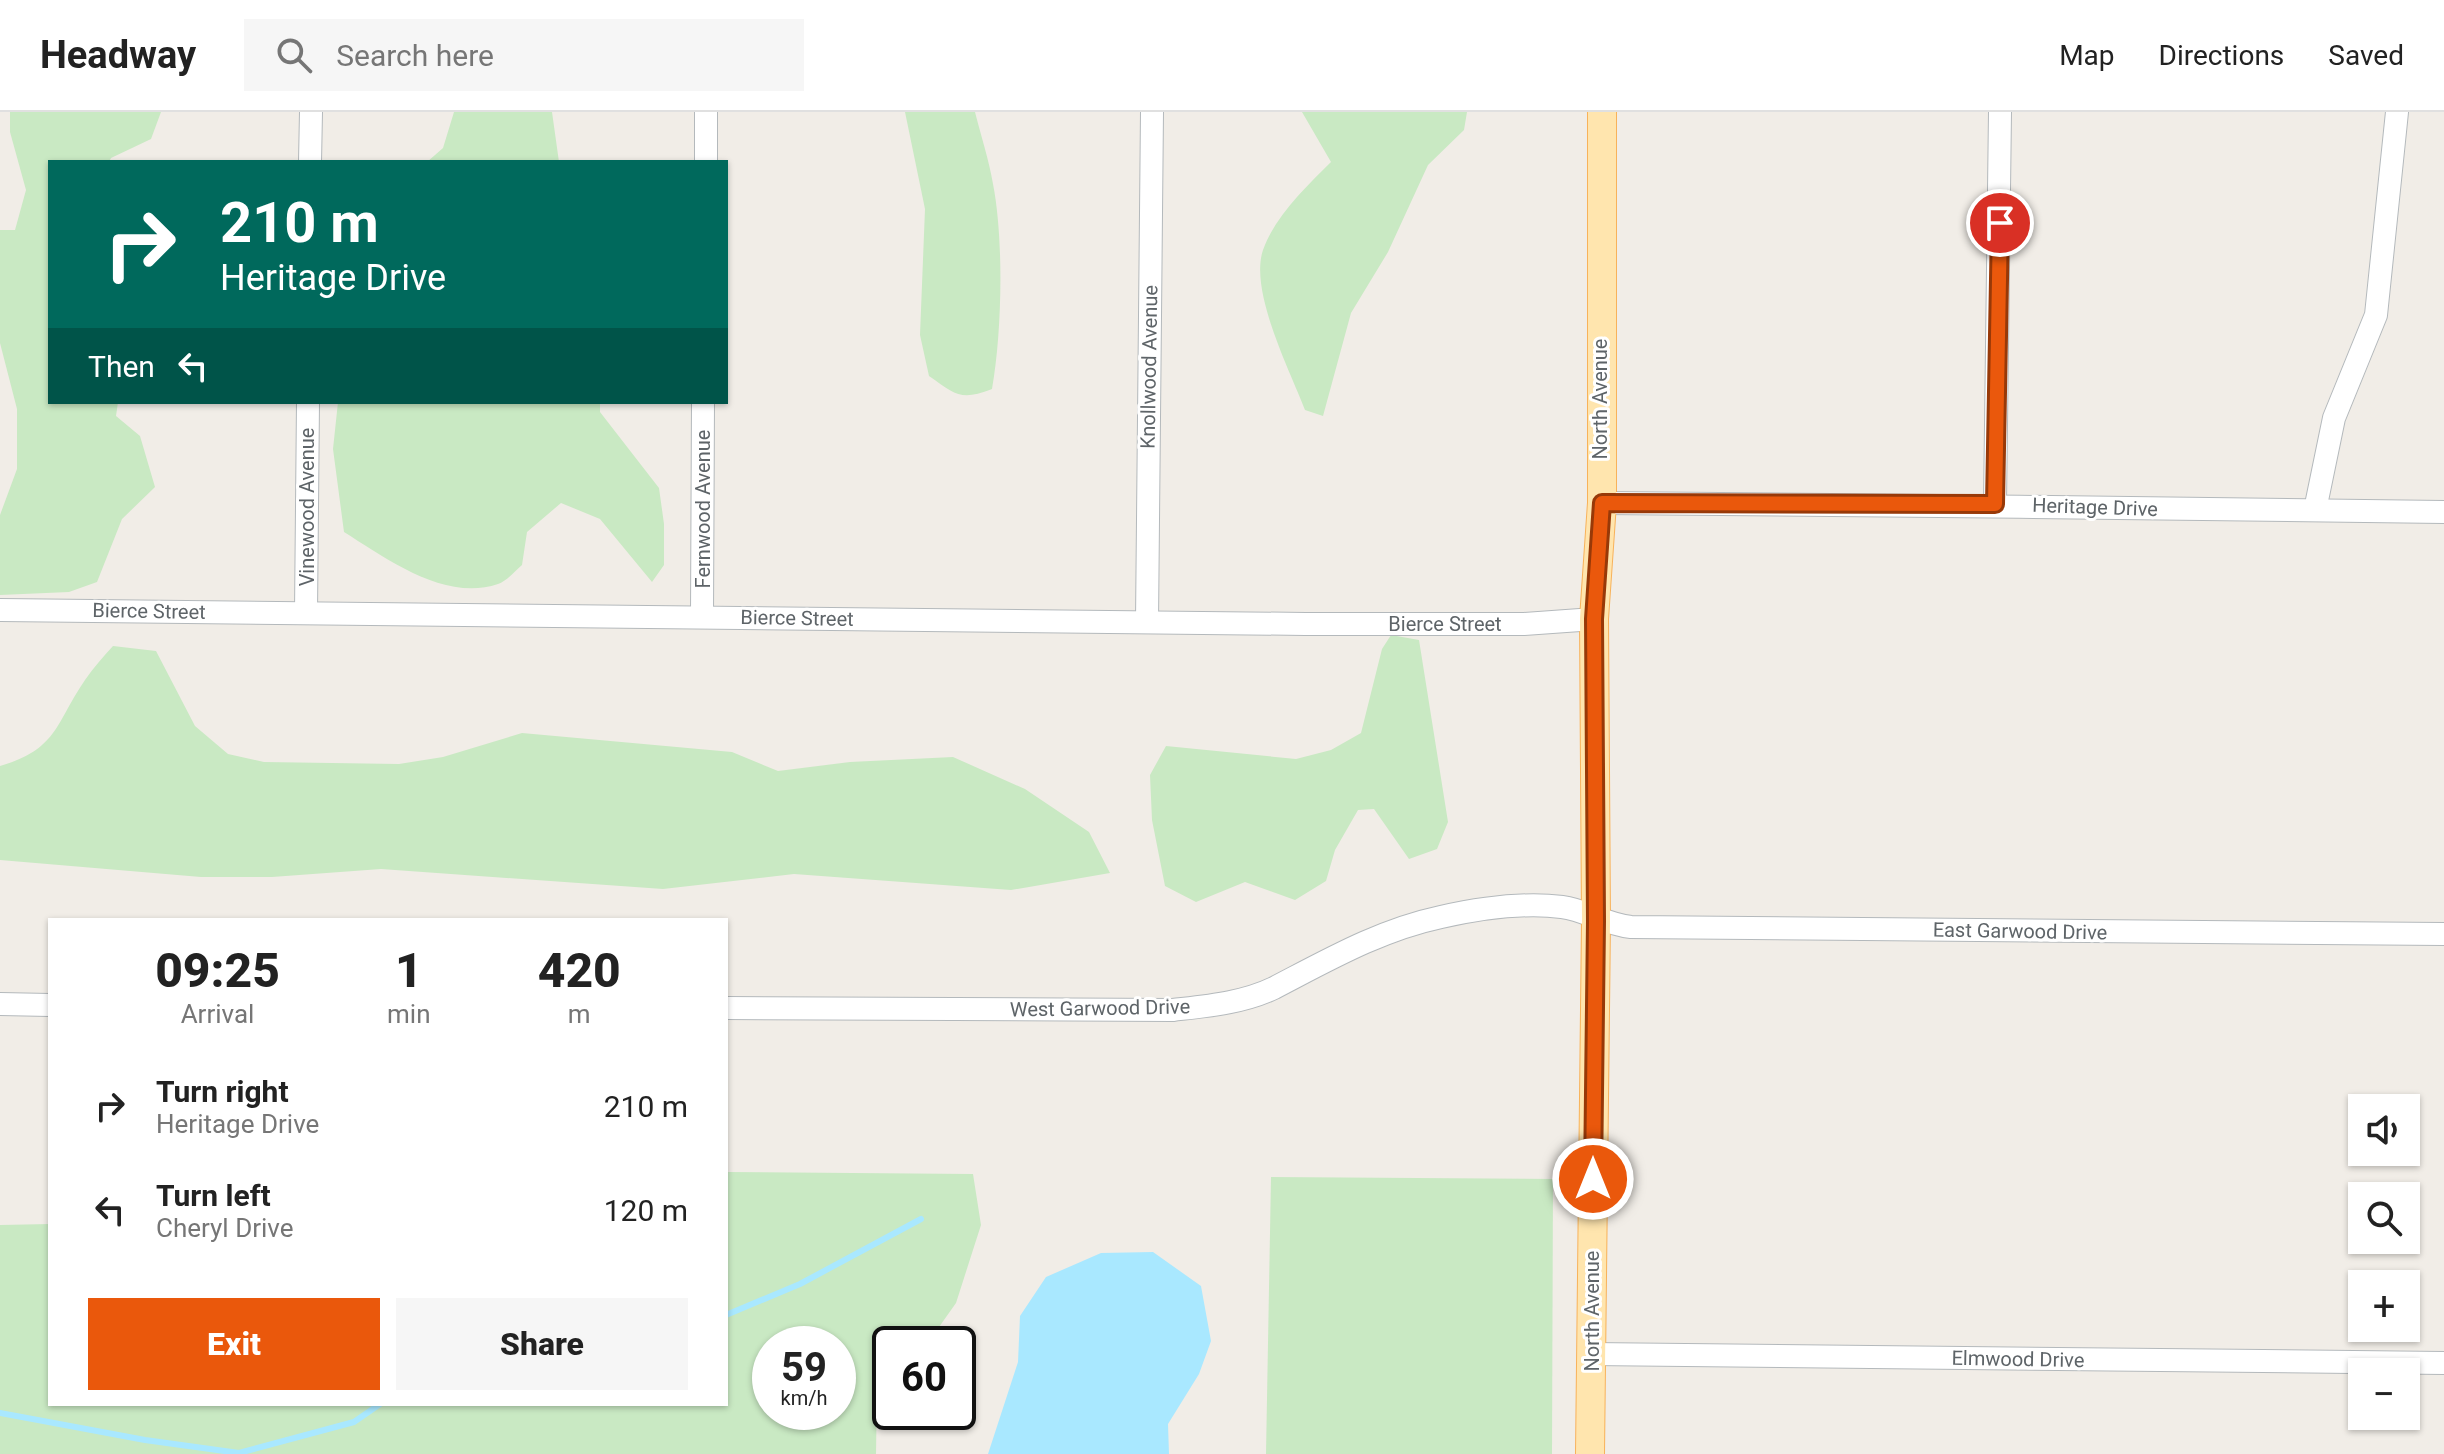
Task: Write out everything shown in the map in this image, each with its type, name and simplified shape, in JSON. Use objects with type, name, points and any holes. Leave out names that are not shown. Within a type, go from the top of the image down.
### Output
[{"type":"main road","name":"North Avenue","points":[[1590,1454],[1596,921],[1594,619],[1602,503],[1602,112]]},
{"type":"street","points":[[310,160],[311,112]]},
{"type":"street","points":[[706,112],[706,160]]},
{"type":"street","name":"Knollwood Avenue","points":[[1147,622],[1152,112]]},
{"type":"street","points":[[1995,504],[2000,112]]},
{"type":"street","points":[[2315,510],[2334,418],[2376,315],[2397,112]]},
{"type":"street","name":"Vinewood Avenue","points":[[306,613],[308,404]]},
{"type":"street","name":"Fernwood Avenue","points":[[702,615],[703,404]]},
{"type":"street","name":"Heritage Drive","points":[[1602,503],[1995,504],[2078,509],[2444,512]]},
{"type":"street","name":"Bierce Street","points":[[0,610],[1147,622],[1524,624],[1594,619]]},
{"type":"street","name":"West Garwood Drive","points":[[728,1008],[1173,1010],[1240,1000],[1291,980],[1374,937],[1441,917],[1492,910],[1562,907],[1596,921]]},
{"type":"street","name":"East Garwood Drive","points":[[1596,921],[1631,927],[2444,934]]},
{"type":"street","points":[[0,1004],[48,1005]]},
{"type":"street","name":"Elmwood Drive","points":[[1591,1354],[2444,1363]]},
{"type":"green space","points":[[10,112],[161,112],[151,139],[110,160],[48,160],[48,404],[118,404],[116,416],[140,436],[155,487],[122,519],[97,582],[69,592],[0,595],[0,515],[17,469],[17,409],[0,343],[0,230],[15,230],[26,190],[10,132]]},
{"type":"green space","points":[[454,112],[552,112],[559,160],[429,160],[443,148]]},
{"type":"green space","points":[[905,112],[975,112],[997,207],[1000,259],[1000,314],[992,389],[982,393],[959,394],[929,376],[920,335],[925,209]]},
{"type":"green space","points":[[1302,112],[1467,112],[1464,130],[1428,165],[1388,252],[1351,313],[1323,416],[1305,410],[1273,331],[1260,267],[1263,250],[1275,225],[1331,162]]},
{"type":"green space","points":[[338,404],[600,404],[600,412],[659,488],[664,524],[664,565],[652,582],[600,519],[561,503],[527,532],[522,565],[501,583],[478,588],[437,583],[398,565],[344,532],[333,449]]},
{"type":"green space","points":[[1391,635],[1419,640],[1448,822],[1437,849],[1409,859],[1374,809],[1358,810],[1335,850],[1326,881],[1295,900],[1245,882],[1196,902],[1165,886],[1152,820],[1150,775],[1166,746],[1296,759],[1331,750],[1361,733],[1382,649]]},
{"type":"green space","points":[[113,646],[156,651],[195,726],[228,754],[264,762],[399,764],[443,757],[522,733],[732,752],[778,771],[850,762],[953,757],[1025,789],[1089,832],[1110,873],[1011,890],[794,874],[663,889],[381,869],[272,877],[201,877],[0,860],[0,766],[34,752],[44,743],[88,676]]},
{"type":"green space","points":[[728,1172],[973,1174],[981,1225],[956,1303],[940,1326],[872,1326],[872,1430],[876,1430],[876,1454],[0,1454],[0,1225],[48,1224],[48,1406],[728,1406]]},
{"type":"green space","points":[[1271,1177],[1553,1179],[1552,1454],[1266,1454]]},
{"type":"water","points":[[1153,1252],[1201,1286],[1211,1341],[1199,1374],[1168,1424],[1169,1454],[988,1454],[1018,1362],[1020,1316],[1046,1277],[1101,1253]]},
{"type":"waterway","points":[[728,1314],[800,1284],[921,1219]]},
{"type":"waterway","points":[[0,1413],[145,1440],[239,1453],[354,1422],[377,1406]]},
{"type":"route","points":[[1593,1179],[1596,921],[1594,619],[1602,503],[1995,504],[2000,223]]}]
